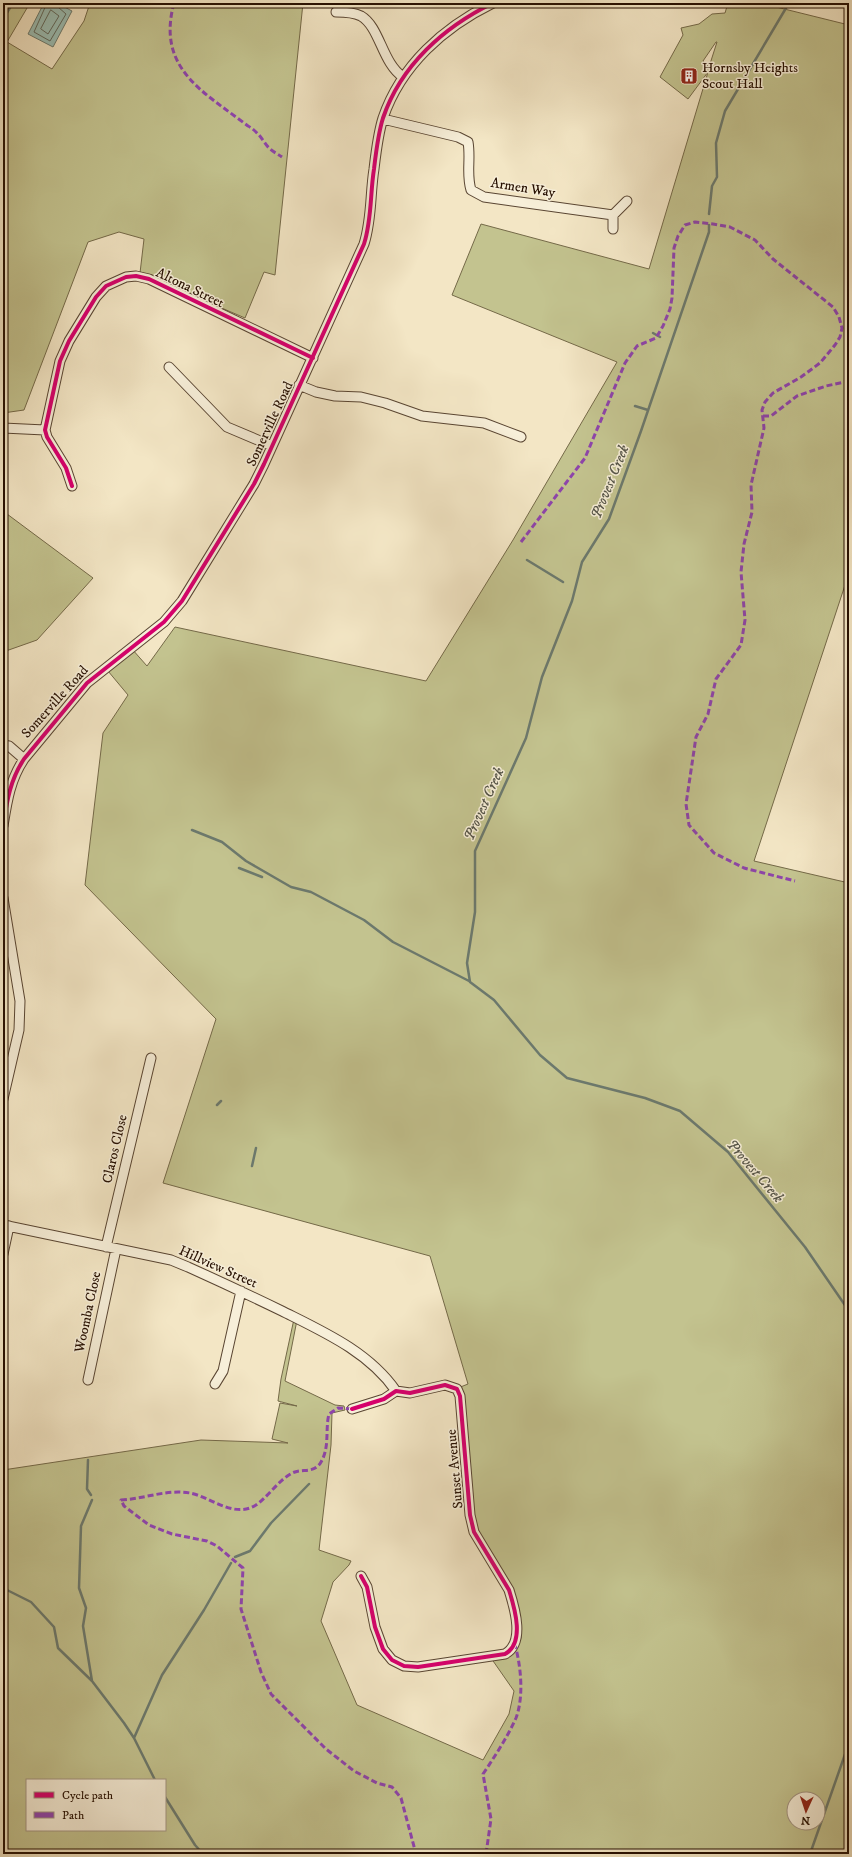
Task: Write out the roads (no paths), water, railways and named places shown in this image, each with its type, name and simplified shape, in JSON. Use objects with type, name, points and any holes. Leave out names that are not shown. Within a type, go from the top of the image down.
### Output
[{"type":"street","name":"Somerville Road","points":[[3,826],[11,783],[16,771],[24,759],[87,683],[149,634],[173,612],[254,484],[300,386],[366,236],[370,218],[376,153],[383,119],[403,77],[418,57],[456,24],[471,14],[493,3]]},
{"type":"street","points":[[336,12],[350,13],[361,16],[370,24],[394,71],[403,77]]},
{"type":"street","name":"Armen Way","points":[[383,119],[458,136],[468,142],[470,154],[467,179],[471,190],[484,197],[613,215]]},
{"type":"street","points":[[613,228],[613,215],[627,201]]},
{"type":"street","name":"Altona Street","points":[[45,430],[60,361],[69,341],[106,286],[116,280],[126,277],[136,276],[149,279],[312,358]]},
{"type":"street","points":[[169,367],[227,427],[272,446]]},
{"type":"street","points":[[300,386],[316,392],[335,396],[361,397],[385,403],[422,416],[484,423],[521,437]]},
{"type":"street","points":[[3,428],[45,430],[47,437],[66,468],[72,486]]},
{"type":"street","points":[[3,745],[9,746],[24,759]]},
{"type":"street","points":[[3,898],[20,1001],[21,1016],[3,1099]]},
{"type":"street","name":"Claros Close","points":[[111,1248],[151,1058]]},
{"type":"street","points":[[3,1254],[6,1225]]},
{"type":"street","name":"Hillview Street","points":[[6,1225],[171,1260],[241,1291],[350,1347],[389,1382],[396,1391]]},
{"type":"street","name":"Woomba Close","points":[[88,1380],[111,1248]]},
{"type":"street","points":[[214,1384],[223,1371],[241,1291]]},
{"type":"street","name":"Sunset Avenue","points":[[361,1576],[366,1587],[375,1627],[383,1649],[392,1660],[404,1666],[418,1667],[492,1657],[505,1654],[512,1650],[515,1645],[516,1618],[509,1590],[474,1532],[470,1515],[460,1396],[457,1389],[445,1385],[410,1393],[396,1391]]},
{"type":"street","points":[[352,1409],[384,1399],[396,1391]]},
{"type":"water","points":[[44,3],[57,3],[72,11],[53,47],[28,34]]},
{"type":"waterway","points":[[3,19],[13,3]]},
{"type":"waterway","name":"Provest Creek","points":[[709,214],[712,186],[717,177],[716,143],[725,111],[789,3]]},
{"type":"waterway","name":"Provest Creek","points":[[709,225],[709,232],[641,431],[609,519],[582,562],[572,601],[542,677],[526,738],[475,851],[475,912],[467,963],[470,982],[494,1000],[540,1055],[567,1078],[645,1098],[680,1111],[728,1152],[805,1247],[849,1311]]},
{"type":"waterway","points":[[653,333],[660,337]]},
{"type":"waterway","points":[[635,406],[648,410]]},
{"type":"waterway","points":[[527,560],[563,582]]},
{"type":"waterway","points":[[192,830],[222,842],[246,861],[291,887],[311,892],[364,920],[393,942],[469,981]]},
{"type":"waterway","points":[[239,868],[262,877]]},
{"type":"waterway","points":[[217,1105],[221,1101]]},
{"type":"waterway","points":[[252,1166],[256,1148]]},
{"type":"waterway","points":[[88,1460],[87,1489],[91,1495]]},
{"type":"waterway","points":[[235,1557],[250,1551],[271,1523],[309,1484]]},
{"type":"waterway","points":[[92,1500],[81,1526],[79,1588],[86,1608],[83,1626],[92,1681]]},
{"type":"waterway","points":[[134,1738],[162,1675],[204,1610],[231,1563]]},
{"type":"waterway","points":[[3,1588],[31,1602],[54,1627],[58,1648],[92,1681],[124,1723],[134,1738],[154,1779]]},
{"type":"waterway","name":"Provest Creek","points":[[810,1854],[849,1743]]},
{"type":"waterway","points":[[166,1799],[195,1845],[203,1854]]},
{"type":"place","name":"Hornsby Heights Scout Hall","points":[[689,76]]}]
